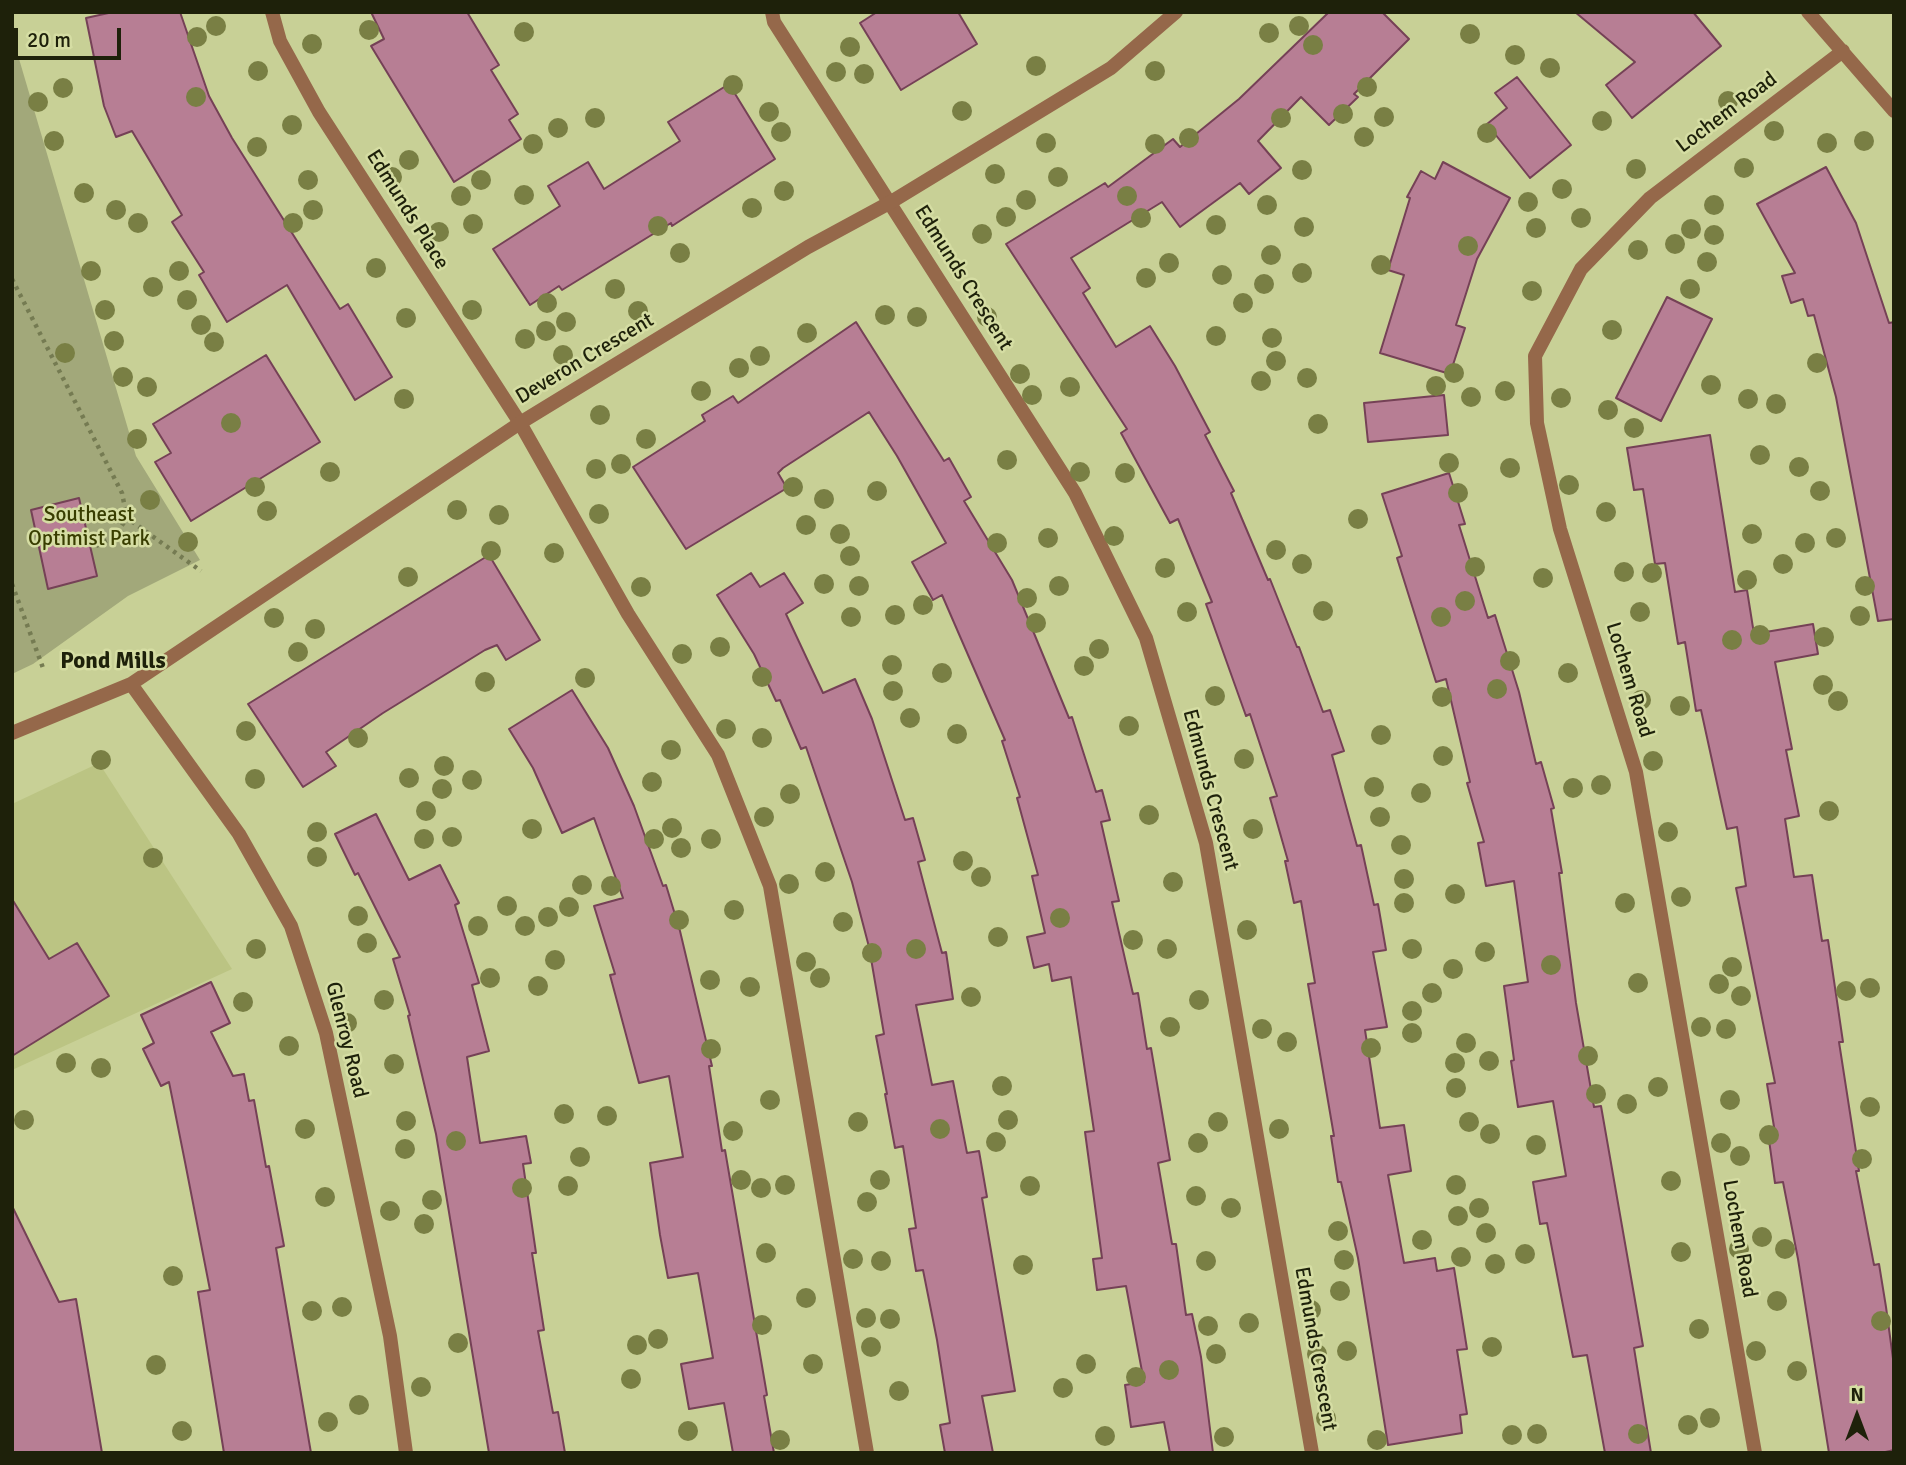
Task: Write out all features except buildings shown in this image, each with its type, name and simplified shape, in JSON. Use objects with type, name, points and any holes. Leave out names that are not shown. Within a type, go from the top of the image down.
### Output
[{"type":"street","name":"Edmunds Place","points":[[272,12],[279,41],[319,112],[520,423]]},
{"type":"street","name":"Edmunds Crescent","points":[[772,12],[775,22],[1075,493],[1146,638],[1206,843],[1312,1453]]},
{"type":"street","name":"Deveron Crescent","points":[[12,733],[131,684],[520,423],[808,247],[891,202],[1111,68],[1176,12]]},
{"type":"street","points":[[1808,12],[1894,110]]},
{"type":"street","name":"Lochem Road","points":[[1755,1453],[1636,772],[1560,529],[1537,423],[1535,356],[1581,269],[1650,198],[1843,51]]},
{"type":"street","points":[[520,423],[628,614],[718,755],[770,886],[867,1453]]},
{"type":"street","name":"Glenroy Road","points":[[131,684],[239,834],[291,926],[331,1060],[390,1336],[406,1453]]},
{"type":"path","points":[[12,279],[122,493],[127,518],[201,571]]},
{"type":"path","points":[[96,546],[114,537],[127,518]]},
{"type":"path","points":[[12,584],[43,668]]},
{"type":"shaded area","points":[[99,763],[232,969],[12,1070],[12,804]]},
{"type":"green space","name":"Southeast Optimist Park","points":[[12,35],[136,456],[200,560],[128,596],[33,664],[12,674]]},
{"type":"district","name":"Pond Mills","points":[[113,662]]}]
